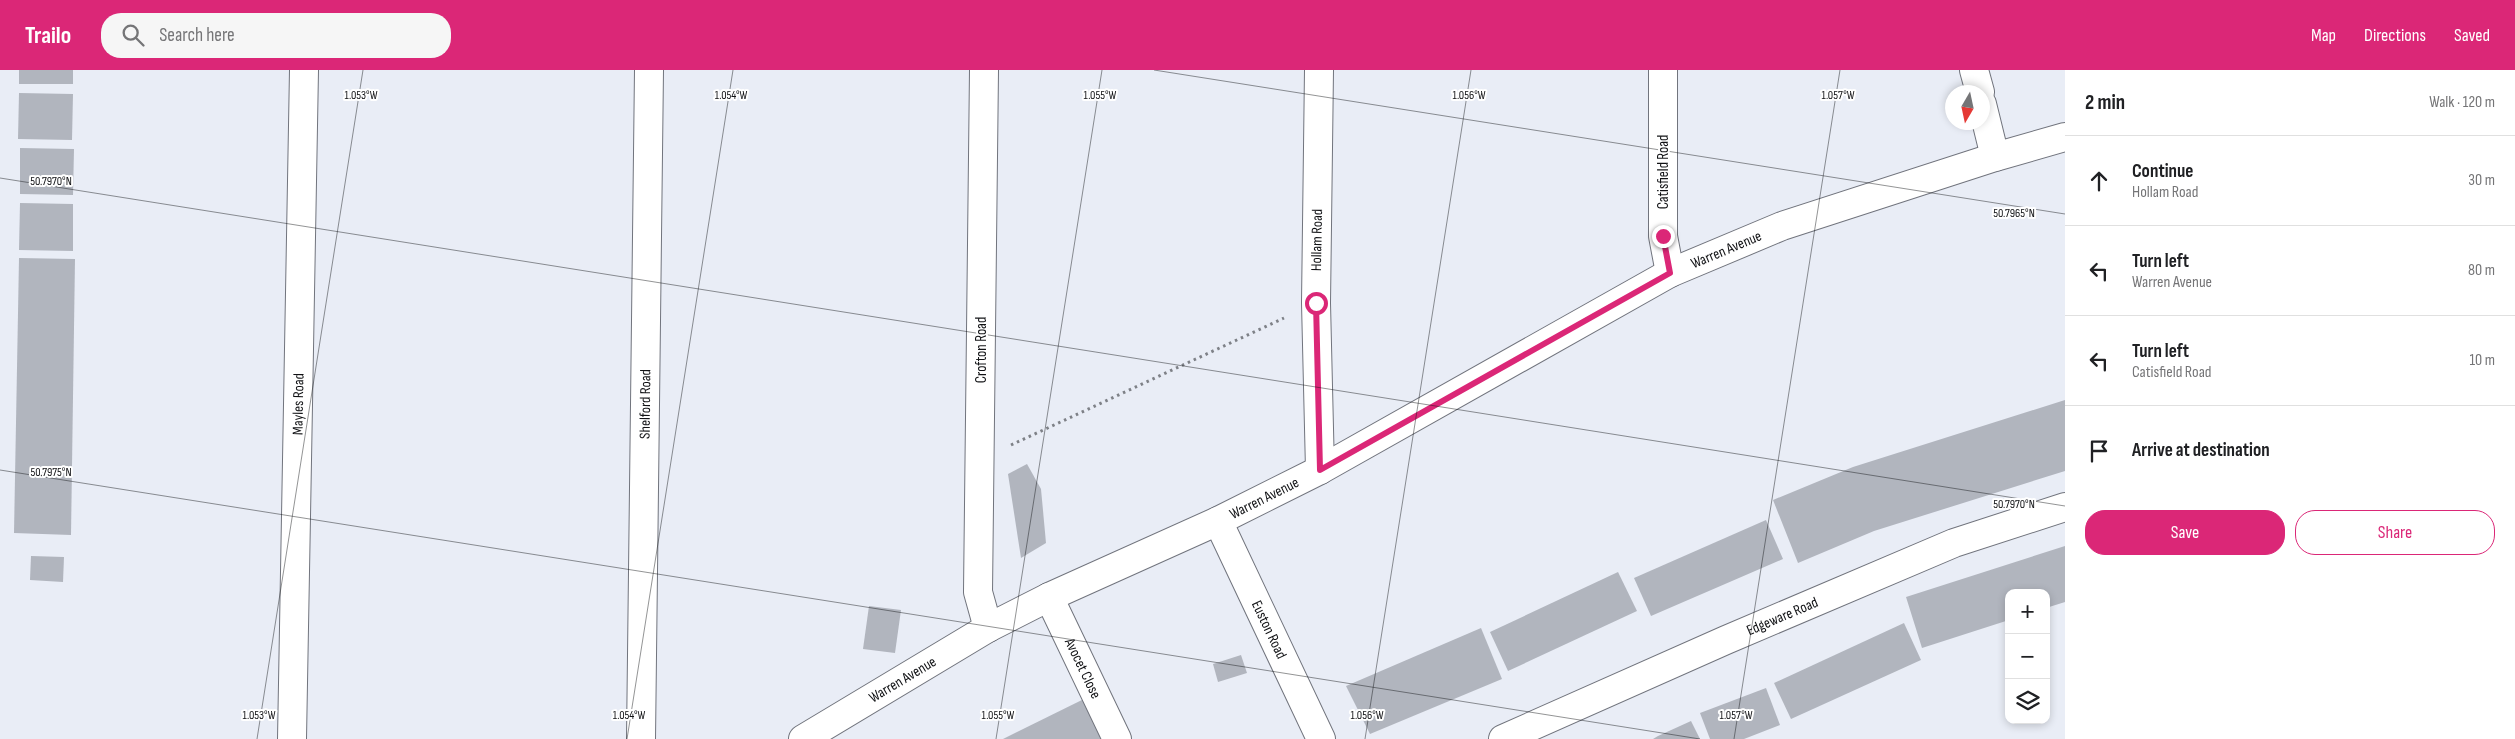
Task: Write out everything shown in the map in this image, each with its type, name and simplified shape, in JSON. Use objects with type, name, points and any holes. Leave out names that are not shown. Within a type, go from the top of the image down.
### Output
[{"type":"street","name":"Mayles Road","points":[[292,739],[304,70]]},
{"type":"street","name":"Shelford Road","points":[[641,739],[649,70]]},
{"type":"street","name":"Crofton Road","points":[[984,70],[978,592],[988,628]]},
{"type":"street","name":"Hollam Road","points":[[1319,70],[1316,303],[1320,470]]},
{"type":"street","name":"Catisfield Road","points":[[1663,70],[1663,236],[1670,273]]},
{"type":"street","points":[[1974,70],[1978,85]]},
{"type":"street","points":[[1988,130],[1995,156]]},
{"type":"street","name":"Warren Avenue","points":[[803,739],[988,628],[1320,470],[1670,273],[1782,226],[1995,156],[2065,137]]},
{"type":"street","name":"Edgeware Road","points":[[1504,739],[1726,640],[1954,543],[2065,507]]},
{"type":"street","name":"Euston Road","points":[[1218,520],[1322,739]]},
{"type":"street","name":"Avocet Close","points":[[1049,598],[1118,739]]},
{"type":"path","points":[[980,458],[1316,303]]},
{"type":"building","points":[[19,70],[73,70],[73,84],[19,84]]},
{"type":"building","points":[[19,93],[73,94],[72,140],[18,139]]},
{"type":"building","points":[[20,148],[74,149],[73,195],[20,194]]},
{"type":"building","points":[[20,203],[73,204],[73,251],[19,250]]},
{"type":"building","points":[[19,258],[75,259],[71,535],[14,533]]},
{"type":"building","points":[[2065,400],[2065,471],[1874,531],[1798,563],[1773,500],[1853,467]]},
{"type":"building","points":[[1027,464],[1041,489],[1046,543],[1021,558],[1008,474]]},
{"type":"building","points":[[1766,520],[1783,559],[1651,616],[1634,578]]},
{"type":"building","points":[[2065,546],[2065,602],[2050,607],[2050,589],[2005,589],[2005,621],[1922,648],[1906,597]]},
{"type":"building","points":[[31,556],[64,557],[63,582],[30,580]]},
{"type":"building","points":[[1618,572],[1637,611],[1508,671],[1490,632]]},
{"type":"building","points":[[869,606],[901,610],[895,653],[863,649]]},
{"type":"building","points":[[1904,623],[1921,660],[1791,719],[1774,683]]},
{"type":"building","points":[[1481,628],[1502,679],[1370,734],[1346,686]]},
{"type":"building","points":[[1241,655],[1247,673],[1218,682],[1213,664]]},
{"type":"building","points":[[1766,688],[1780,725],[1744,739],[1710,739],[1700,713]]},
{"type":"building","points":[[1088,697],[1107,739],[1003,739]]},
{"type":"building","points":[[1691,721],[1700,739],[1653,739],[1658,736]]},
{"type":"route","points":[[1316,303],[1320,470],[1670,273],[1663,236]]}]
